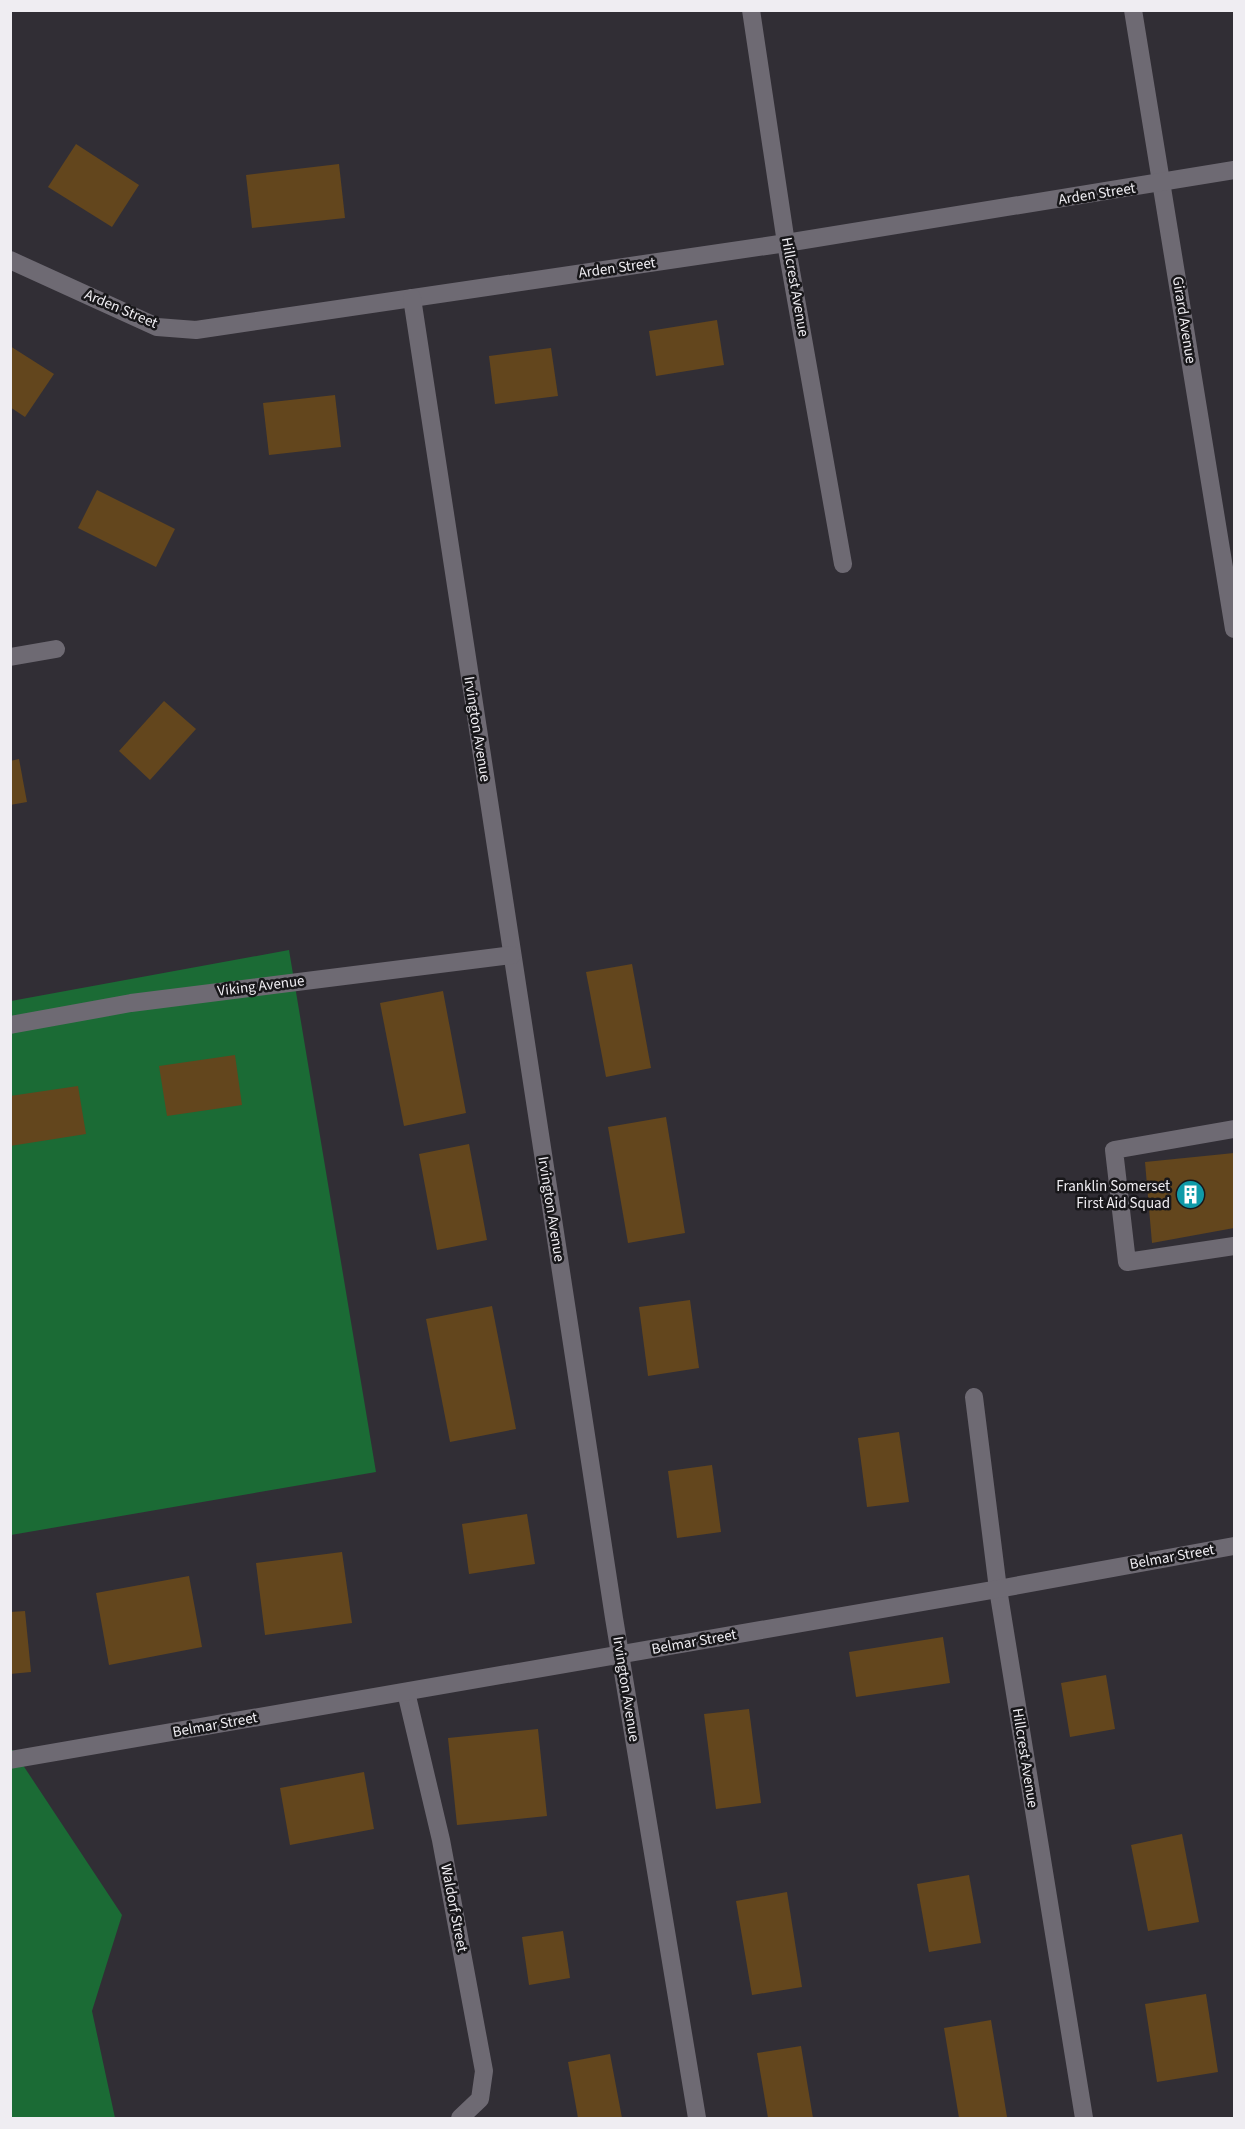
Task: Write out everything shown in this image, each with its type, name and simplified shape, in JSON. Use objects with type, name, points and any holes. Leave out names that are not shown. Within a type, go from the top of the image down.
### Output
[{"type":"street","name":"Hillcrest Avenue","points":[[751,10],[786,243],[843,564]]},
{"type":"street","name":"Girard Avenue","points":[[1133,10],[1234,629]]},
{"type":"street","name":"Arden Street","points":[[10,260],[157,327],[196,330],[786,243],[1161,184],[1234,170]]},
{"type":"street","name":"Irvington Avenue","points":[[412,298],[620,1655],[697,2118]]},
{"type":"street","points":[[10,657],[56,649]]},
{"type":"street","name":"Viking Avenue","points":[[10,1025],[131,1003],[512,955]]},
{"type":"street","points":[[1234,1129],[1114,1150],[1127,1262],[1234,1246]]},
{"type":"street","name":"Hillcrest Avenue","points":[[974,1397],[998,1589],[1084,2118]]},
{"type":"street","name":"Belmar Street","points":[[10,1760],[1234,1546]]},
{"type":"street","name":"Waldorf Street","points":[[406,1692],[441,1840],[484,2071],[480,2099],[460,2118]]},
{"type":"green space","points":[[289,950],[376,1472],[11,1535],[11,1001]]},
{"type":"green space","points":[[10,1750],[13,1750],[122,1915],[92,2011],[115,2118],[11,2118]]},
{"type":"building","points":[[76,144],[139,185],[112,227],[48,187]]},
{"type":"building","points":[[339,164],[345,218],[252,228],[246,175]]},
{"type":"building","points":[[717,320],[724,365],[656,376],[649,331]]},
{"type":"building","points":[[10,346],[54,374],[25,417],[10,407]]},
{"type":"building","points":[[551,348],[558,396],[495,404],[489,356]]},
{"type":"building","points":[[335,395],[341,447],[269,455],[263,403]]},
{"type":"building","points":[[97,490],[175,529],[156,567],[78,528]]},
{"type":"building","points":[[164,701],[196,729],[150,780],[119,751]]},
{"type":"building","points":[[19,759],[27,802],[10,805],[10,761]]},
{"type":"building","points":[[632,964],[651,1068],[606,1077],[586,972]]},
{"type":"building","points":[[443,991],[466,1113],[404,1126],[380,1003]]},
{"type":"building","points":[[235,1055],[242,1105],[167,1116],[159,1066]]},
{"type":"building","points":[[78,1086],[86,1134],[10,1146],[10,1096]]},
{"type":"building","points":[[666,1117],[685,1233],[628,1243],[608,1127]]},
{"type":"building","points":[[469,1144],[487,1240],[437,1250],[419,1154]]},
{"type":"building","name":"Franklin Somerset First Aid Squad","points":[[1234,1153],[1234,1228],[1152,1243],[1145,1162]]},
{"type":"building","points":[[690,1300],[699,1368],[648,1376],[639,1307]]},
{"type":"building","points":[[492,1306],[516,1429],[450,1442],[426,1319]]},
{"type":"building","points":[[899,1432],[909,1502],[867,1507],[858,1438]]},
{"type":"building","points":[[712,1465],[721,1532],[677,1538],[668,1471]]},
{"type":"building","points":[[527,1514],[535,1564],[469,1574],[462,1524]]},
{"type":"building","points":[[342,1552],[352,1623],[265,1635],[256,1563]]},
{"type":"building","points":[[189,1576],[202,1647],[109,1665],[96,1593]]},
{"type":"building","points":[[25,1611],[31,1672],[10,1674],[10,1612]]},
{"type":"building","points":[[943,1637],[950,1683],[856,1697],[849,1652]]},
{"type":"building","points":[[1106,1675],[1115,1729],[1070,1737],[1061,1683]]},
{"type":"building","points":[[749,1709],[761,1803],[716,1809],[704,1714]]},
{"type":"building","points":[[538,1729],[547,1816],[457,1825],[448,1738]]},
{"type":"building","points":[[364,1772],[374,1829],[290,1845],[280,1788]]},
{"type":"building","points":[[1182,1834],[1199,1922],[1148,1931],[1131,1845]]},
{"type":"building","points":[[969,1875],[981,1943],[929,1952],[917,1884]]},
{"type":"building","points":[[787,1892],[802,1987],[752,1995],[736,1901]]},
{"type":"building","points":[[563,1931],[570,1978],[529,1985],[522,1937]]},
{"type":"building","points":[[1206,1994],[1218,2072],[1157,2082],[1145,2004]]},
{"type":"building","points":[[991,2020],[1007,2117],[959,2118],[944,2028]]},
{"type":"building","points":[[801,2046],[813,2118],[768,2118],[757,2053]]},
{"type":"building","points":[[610,2054],[622,2118],[578,2118],[568,2062]]},
{"type":"place","name":"Franklin Somerset First Aid Squad","points":[[1191,1195]]}]
